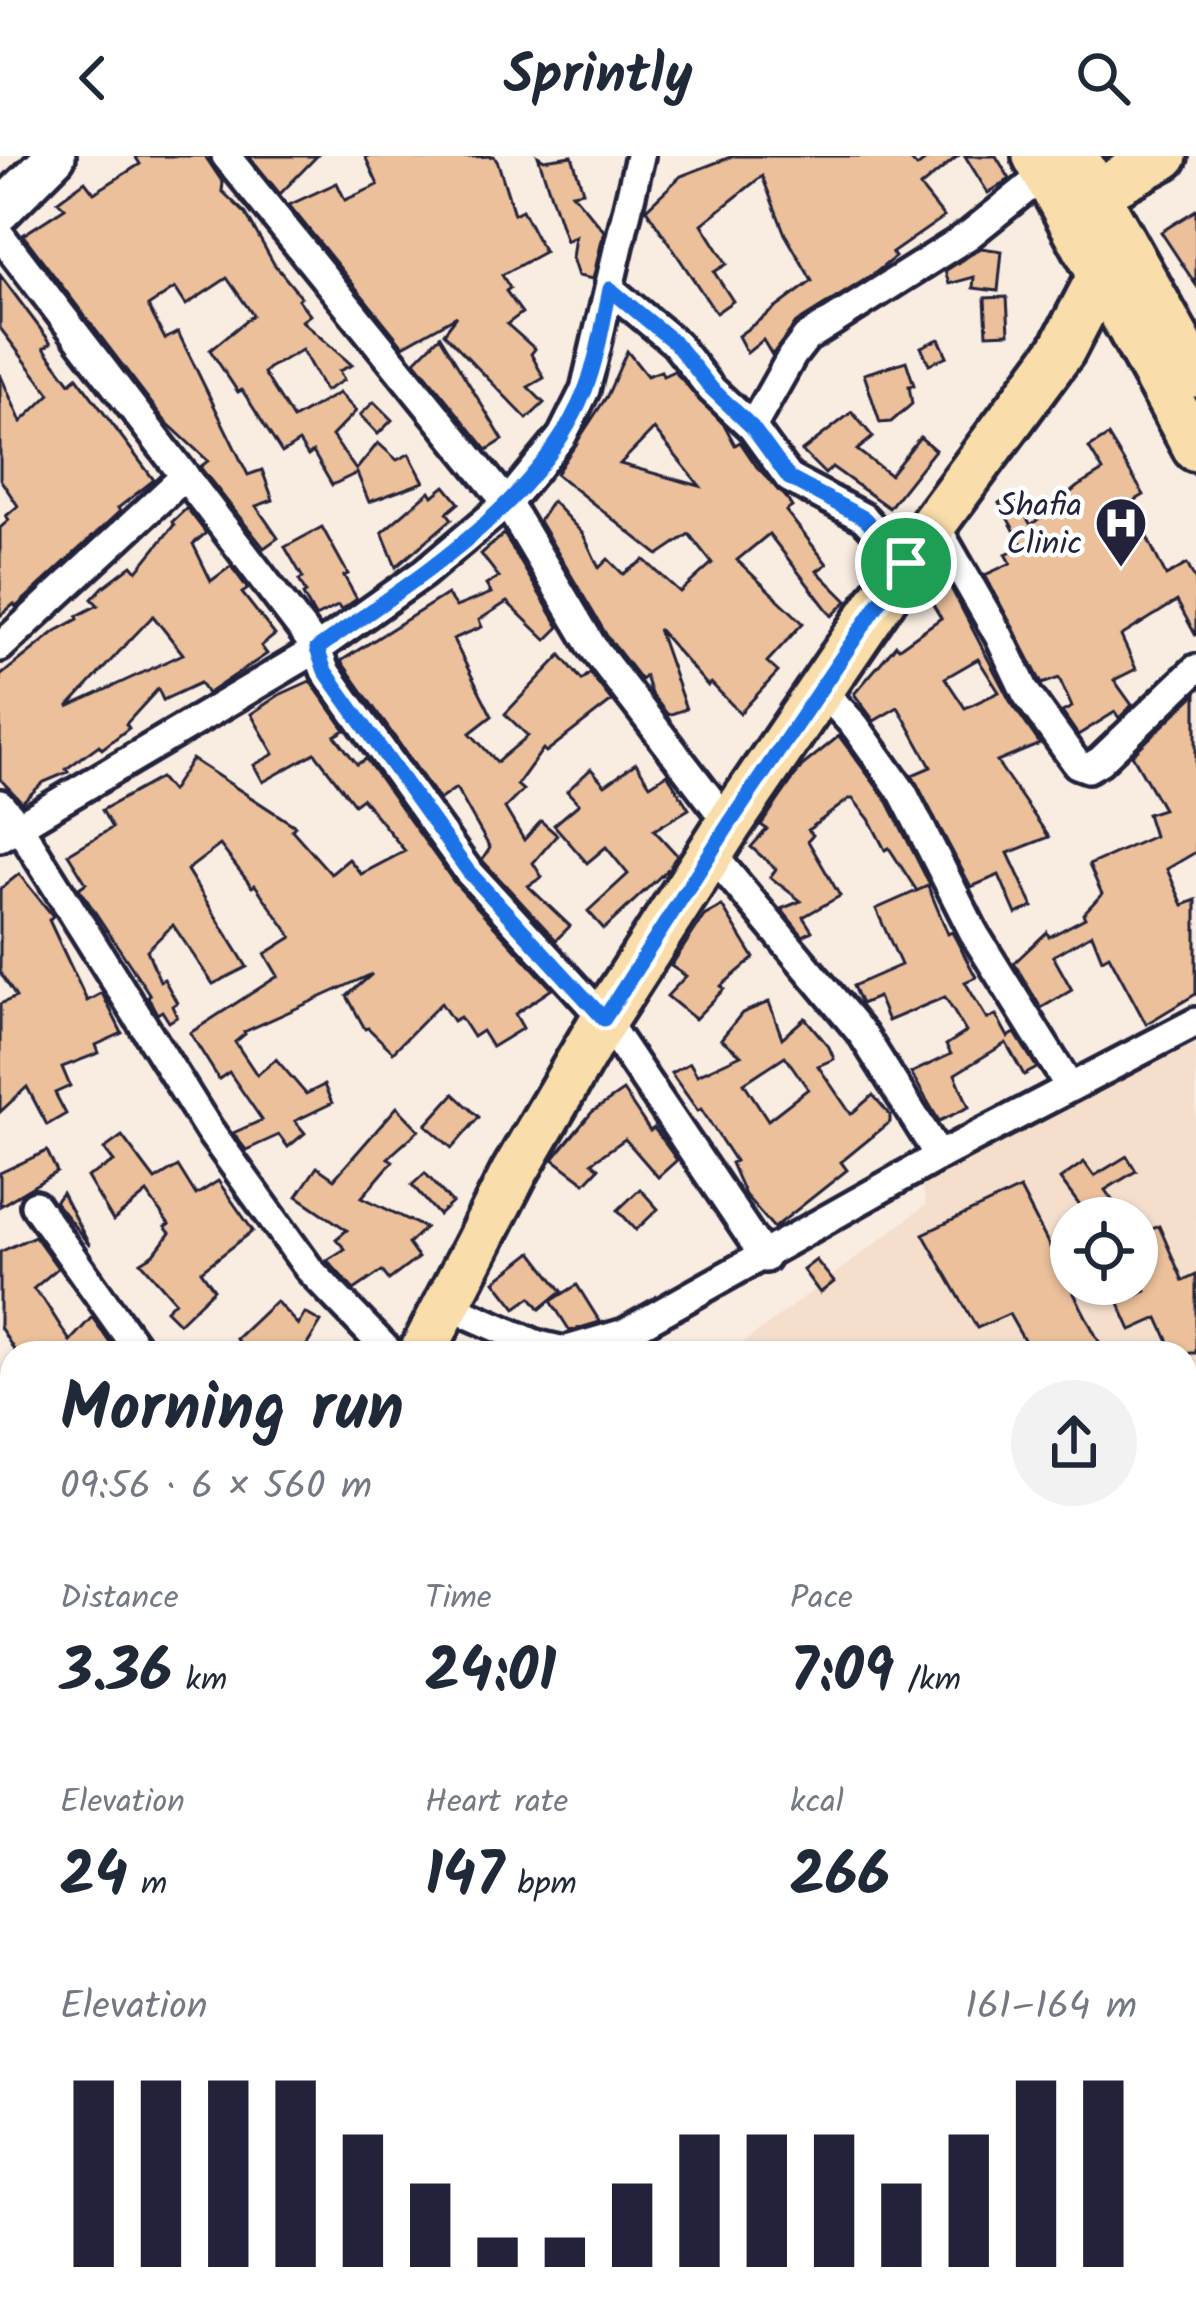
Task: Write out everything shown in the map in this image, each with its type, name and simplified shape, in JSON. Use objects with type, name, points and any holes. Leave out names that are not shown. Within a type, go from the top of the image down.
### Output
[{"type":"main road","points":[[0,211],[55,156]]},
{"type":"main road","points":[[1157,160],[1068,172],[1114,260],[1196,374]]},
{"type":"main road","points":[[428,1341],[514,1173],[604,1019],[906,563],[1062,350],[1114,260],[1157,160]]},
{"type":"main road","points":[[1114,260],[1139,342],[1196,448]]},
{"type":"main road","points":[[1062,350],[1098,338],[1139,342]]},
{"type":"street","points":[[226,156],[507,503],[592,646],[720,839],[863,1035],[939,1156]]},
{"type":"street","points":[[378,1341],[309,1269],[209,1130],[6,822],[317,649],[424,573],[507,503],[562,436],[585,390],[640,156]]},
{"type":"street","points":[[752,427],[806,338],[1068,172]]},
{"type":"street","points":[[0,235],[317,649],[325,671],[468,871],[604,1019],[764,1258]]},
{"type":"street","points":[[610,289],[656,325],[752,427],[789,478],[864,518],[906,563]]},
{"type":"street","points":[[0,647],[184,476]]},
{"type":"street","points":[[934,523],[999,635],[1026,693],[1077,764],[1088,768],[1100,761],[1196,669]]},
{"type":"street","points":[[821,689],[856,727],[903,793],[975,935],[1069,1086]]},
{"type":"street","points":[[597,1341],[625,1333],[939,1156],[1196,1022]]},
{"type":"street","points":[[35,1205],[131,1341]]},
{"type":"street","points":[[447,1305],[529,1341]]},
{"type":"shaded area","points":[[1196,1034],[1196,1341],[746,1341],[926,1205],[921,1184]]},
{"type":"building","points":[[135,156],[205,156],[223,183],[222,191],[246,214],[274,264],[301,297],[310,315],[302,321],[352,365],[339,371],[344,380],[325,391],[302,350],[269,368],[264,373],[293,419],[339,393],[356,411],[332,436],[356,470],[378,443],[397,460],[409,454],[424,482],[369,502],[357,473],[332,485],[313,452],[308,456],[299,442],[282,453],[210,350],[253,315],[227,278],[186,305],[175,288],[148,306],[165,339],[178,332],[248,475],[262,470],[273,500],[256,506],[278,538],[264,548],[200,467],[208,461],[165,421],[23,235],[65,208],[58,201],[85,181],[94,193],[140,164]]},
{"type":"building","points":[[249,156],[317,156],[280,194]]},
{"type":"building","points":[[365,156],[494,156],[514,214],[522,210],[544,252],[502,275],[510,288],[506,291],[522,313],[507,324],[535,349],[531,354],[544,378],[528,387],[544,403],[527,419],[444,333],[457,316],[403,346],[289,205],[337,183],[345,200],[378,185]]},
{"type":"building","points":[[538,156],[544,160],[572,156],[583,191],[572,193],[604,231],[593,279],[578,276],[572,258],[575,236],[566,241]]},
{"type":"building","points":[[733,156],[907,156],[917,167],[931,156],[958,156],[920,187],[944,217],[892,253],[895,257],[874,274],[796,323],[772,355],[763,340],[747,353],[738,336],[812,281],[785,234],[762,176],[702,224],[727,264],[714,272],[733,301],[716,313],[646,209],[681,176]]},
{"type":"building","points":[[965,156],[996,156],[1010,179],[988,193]]},
{"type":"building","points":[[1196,210],[1196,285],[1161,232]]},
{"type":"building","points":[[981,248],[1002,251],[998,291],[973,288],[974,277],[949,284],[945,271]]},
{"type":"building","points":[[0,275],[51,343],[44,348],[70,383],[77,377],[154,480],[118,508],[16,607],[0,616],[0,528],[18,506],[0,479],[0,374],[21,422],[50,394],[0,328]]},
{"type":"building","points":[[1007,297],[1009,333],[987,334],[985,298]]},
{"type":"building","points":[[440,336],[503,440],[487,450],[415,361]]},
{"type":"building","points":[[939,339],[947,356],[929,364],[921,347]]},
{"type":"building","points":[[627,351],[647,376],[674,371],[785,496],[792,507],[786,511],[827,564],[817,571],[847,601],[832,616],[769,534],[737,560],[803,623],[767,662],[778,672],[740,713],[711,683],[708,686],[658,629],[686,709],[668,715],[651,694],[645,676],[641,680],[607,636],[539,521],[552,501],[583,534],[599,568],[608,559],[623,574],[644,560],[680,592],[712,563],[689,534],[658,555],[556,474],[607,396]],"holes":[[[654,429],[700,486],[620,464]]]},
{"type":"building","points":[[906,361],[914,385],[909,386],[912,404],[891,422],[880,423],[864,374]]},
{"type":"building","points":[[374,402],[392,420],[378,434],[360,415]]},
{"type":"building","points":[[852,412],[873,437],[857,450],[890,475],[920,437],[935,450],[889,508],[832,467],[825,474],[802,451]]},
{"type":"building","points":[[1108,436],[1144,495],[1114,513],[1140,541],[1147,537],[1166,576],[1187,564],[1196,581],[1196,636],[1177,601],[1121,636],[1136,669],[1114,680],[1132,705],[1119,718],[1115,712],[1078,735],[1062,712],[1072,707],[1059,678],[1042,684],[985,575],[1011,563],[1006,554],[1023,546],[999,503],[1013,495],[1031,525],[1103,471],[1089,448]]},
{"type":"building","points":[[445,486],[459,503],[447,513],[452,519],[396,567],[382,532],[430,491],[433,496]]},
{"type":"building","points":[[187,508],[206,533],[193,544],[211,581],[231,566],[248,589],[242,593],[275,635],[261,646],[267,654],[207,694],[200,683],[163,700],[158,689],[126,724],[129,728],[102,749],[99,745],[68,772],[44,782],[22,802],[0,779],[0,676],[98,605],[92,599],[103,587],[132,565],[137,571]],"holes":[[[153,616],[183,654],[68,707]]]},
{"type":"building","points":[[322,527],[357,599],[341,610],[338,606],[315,617],[303,595],[299,580],[303,578],[285,547]]},
{"type":"building","points":[[504,534],[559,627],[546,640],[507,602],[479,620],[482,627],[453,639],[492,716],[470,733],[497,762],[528,736],[505,714],[561,655],[582,680],[590,673],[612,701],[546,752],[543,749],[517,785],[523,790],[505,808],[524,840],[541,821],[557,835],[533,863],[542,877],[528,886],[570,926],[556,940],[482,860],[490,848],[456,788],[439,800],[341,661],[447,594],[456,607],[491,593],[486,585],[499,577],[481,554]]},
{"type":"building","points":[[950,586],[1010,701],[1040,744],[997,762],[1049,837],[1008,853],[1033,907],[1016,914],[999,875],[971,887],[912,775],[931,767],[898,707],[874,721],[854,694],[896,645],[899,648],[941,618],[929,598]],"holes":[[[978,659],[999,692],[965,708],[945,678]]]},
{"type":"building","points":[[310,681],[345,730],[335,736],[357,764],[366,759],[454,882],[552,989],[515,1014],[523,1028],[492,1047],[482,1031],[473,1037],[460,1017],[453,1021],[441,1003],[393,1052],[365,1029],[347,996],[372,974],[244,1032],[235,1042],[257,1075],[276,1059],[306,1094],[324,1085],[332,1103],[295,1121],[305,1133],[288,1147],[279,1135],[246,1150],[233,1133],[262,1120],[229,1072],[219,1079],[190,1033],[278,976],[265,954],[292,937],[220,845],[187,870],[247,967],[213,984],[173,925],[147,950],[160,981],[164,979],[177,1003],[172,1006],[177,1017],[169,1022],[162,1011],[157,1014],[150,995],[79,888],[86,883],[68,854],[112,828],[102,810],[160,778],[171,791],[192,759],[295,826],[292,830],[331,874],[349,859],[361,874],[405,851],[362,798],[354,804],[315,753],[263,782],[254,765],[274,754],[251,714]]},
{"type":"building","points":[[1196,694],[1196,852],[1167,869],[1183,905],[1196,900],[1196,994],[1146,1024],[1109,955],[1102,959],[1092,934],[1053,956],[1072,990],[1041,1008],[1014,963],[1047,932],[1049,937],[1085,918],[1083,914],[1102,894],[1089,865],[1154,836],[1147,814],[1163,809],[1132,755]]},
{"type":"building","points":[[839,736],[888,802],[930,885],[917,891],[889,848],[885,850],[869,819],[849,799],[808,830],[813,835],[808,841],[840,896],[803,917],[812,931],[803,936],[781,909],[801,901],[770,877],[776,869],[751,847],[767,829],[761,825],[802,766]]},
{"type":"building","points":[[636,763],[650,785],[667,774],[689,809],[654,830],[677,855],[669,868],[604,929],[588,911],[628,874],[606,847],[587,863],[554,825],[579,804],[567,791],[591,769],[605,785]]},
{"type":"building","points":[[19,874],[53,916],[49,920],[87,1001],[102,993],[122,1033],[96,1045],[99,1053],[62,1067],[70,1086],[55,1093],[66,1114],[47,1125],[27,1087],[0,1112],[0,1004],[16,997],[0,972],[0,889]]},
{"type":"building","points":[[928,886],[948,934],[952,932],[976,977],[965,982],[987,1019],[996,1015],[1008,1037],[1015,1033],[1037,1068],[1024,1075],[1006,1043],[955,1074],[969,1107],[939,1121],[911,1073],[951,1054],[946,1045],[966,1032],[945,997],[888,1021],[878,997],[861,1004],[853,986],[901,965],[876,909]]},
{"type":"building","points":[[722,906],[754,958],[721,986],[724,989],[695,1019],[667,996],[686,976],[671,966],[704,916]]},
{"type":"building","points":[[769,1002],[782,1038],[805,1018],[829,1047],[834,1059],[818,1066],[851,1114],[873,1095],[890,1115],[890,1122],[841,1162],[847,1170],[774,1228],[745,1195],[731,1163],[735,1161],[671,1073],[690,1063],[697,1075],[741,1055],[721,1039],[742,1013]],"holes":[[[785,1056],[808,1089],[768,1120],[744,1083]]]},
{"type":"building","points":[[623,1091],[677,1160],[658,1177],[625,1139],[592,1162],[599,1168],[585,1183],[553,1159],[592,1112]]},
{"type":"building","points":[[454,1094],[479,1117],[452,1148],[426,1125]]},
{"type":"building","points":[[397,1107],[419,1130],[388,1158],[393,1161],[362,1197],[425,1228],[408,1244],[418,1258],[389,1280],[382,1271],[354,1290],[327,1260],[345,1249],[336,1239],[347,1230],[297,1196],[317,1167],[334,1179]]},
{"type":"building","points":[[122,1136],[155,1180],[178,1166],[196,1195],[218,1181],[253,1231],[201,1271],[214,1289],[179,1323],[166,1310],[175,1301],[141,1262],[170,1233],[165,1227],[169,1225],[147,1193],[113,1221],[87,1177],[114,1162],[104,1149]]},
{"type":"building","points":[[47,1151],[57,1172],[0,1206],[0,1173]]},
{"type":"building","points":[[1127,1156],[1136,1171],[1105,1190],[1110,1197],[1073,1197],[1060,1179],[1084,1162],[1094,1176]]},
{"type":"building","points":[[425,1173],[452,1203],[439,1215],[412,1185]]},
{"type":"building","points":[[640,1189],[658,1209],[636,1230],[618,1210]]},
{"type":"building","points":[[1020,1189],[1050,1247],[1050,1305],[1080,1305],[1099,1341],[1024,1341],[1009,1314],[977,1328],[923,1234]]},
{"type":"building","points":[[62,1193],[75,1218],[90,1246],[55,1202]]},
{"type":"building","points":[[1159,1226],[1183,1281],[1196,1275],[1196,1341],[1169,1341],[1158,1318],[1131,1330],[1120,1305],[1158,1305]]},
{"type":"building","points":[[35,1236],[58,1268],[33,1289],[70,1341],[9,1341],[0,1327],[0,1252]]},
{"type":"building","points":[[532,1252],[562,1291],[540,1309],[531,1297],[516,1308],[495,1281]]},
{"type":"building","points":[[816,1260],[834,1282],[820,1293],[803,1270]]},
{"type":"building","points":[[577,1285],[600,1322],[570,1331],[551,1301]]},
{"type":"building","points":[[276,1301],[298,1325],[305,1313],[321,1322],[309,1341],[236,1339]]},
{"type":"building","points":[[92,1317],[109,1341],[70,1341]]},
{"type":"place","name":"Shafia Clinic","points":[[1121,569]]},
{"type":"route","points":[[610,289],[675,343],[711,388],[752,427],[789,478],[864,518],[906,563],[604,1019],[468,871],[325,671],[317,649],[424,573],[507,503],[562,436],[585,390],[610,289]]}]
